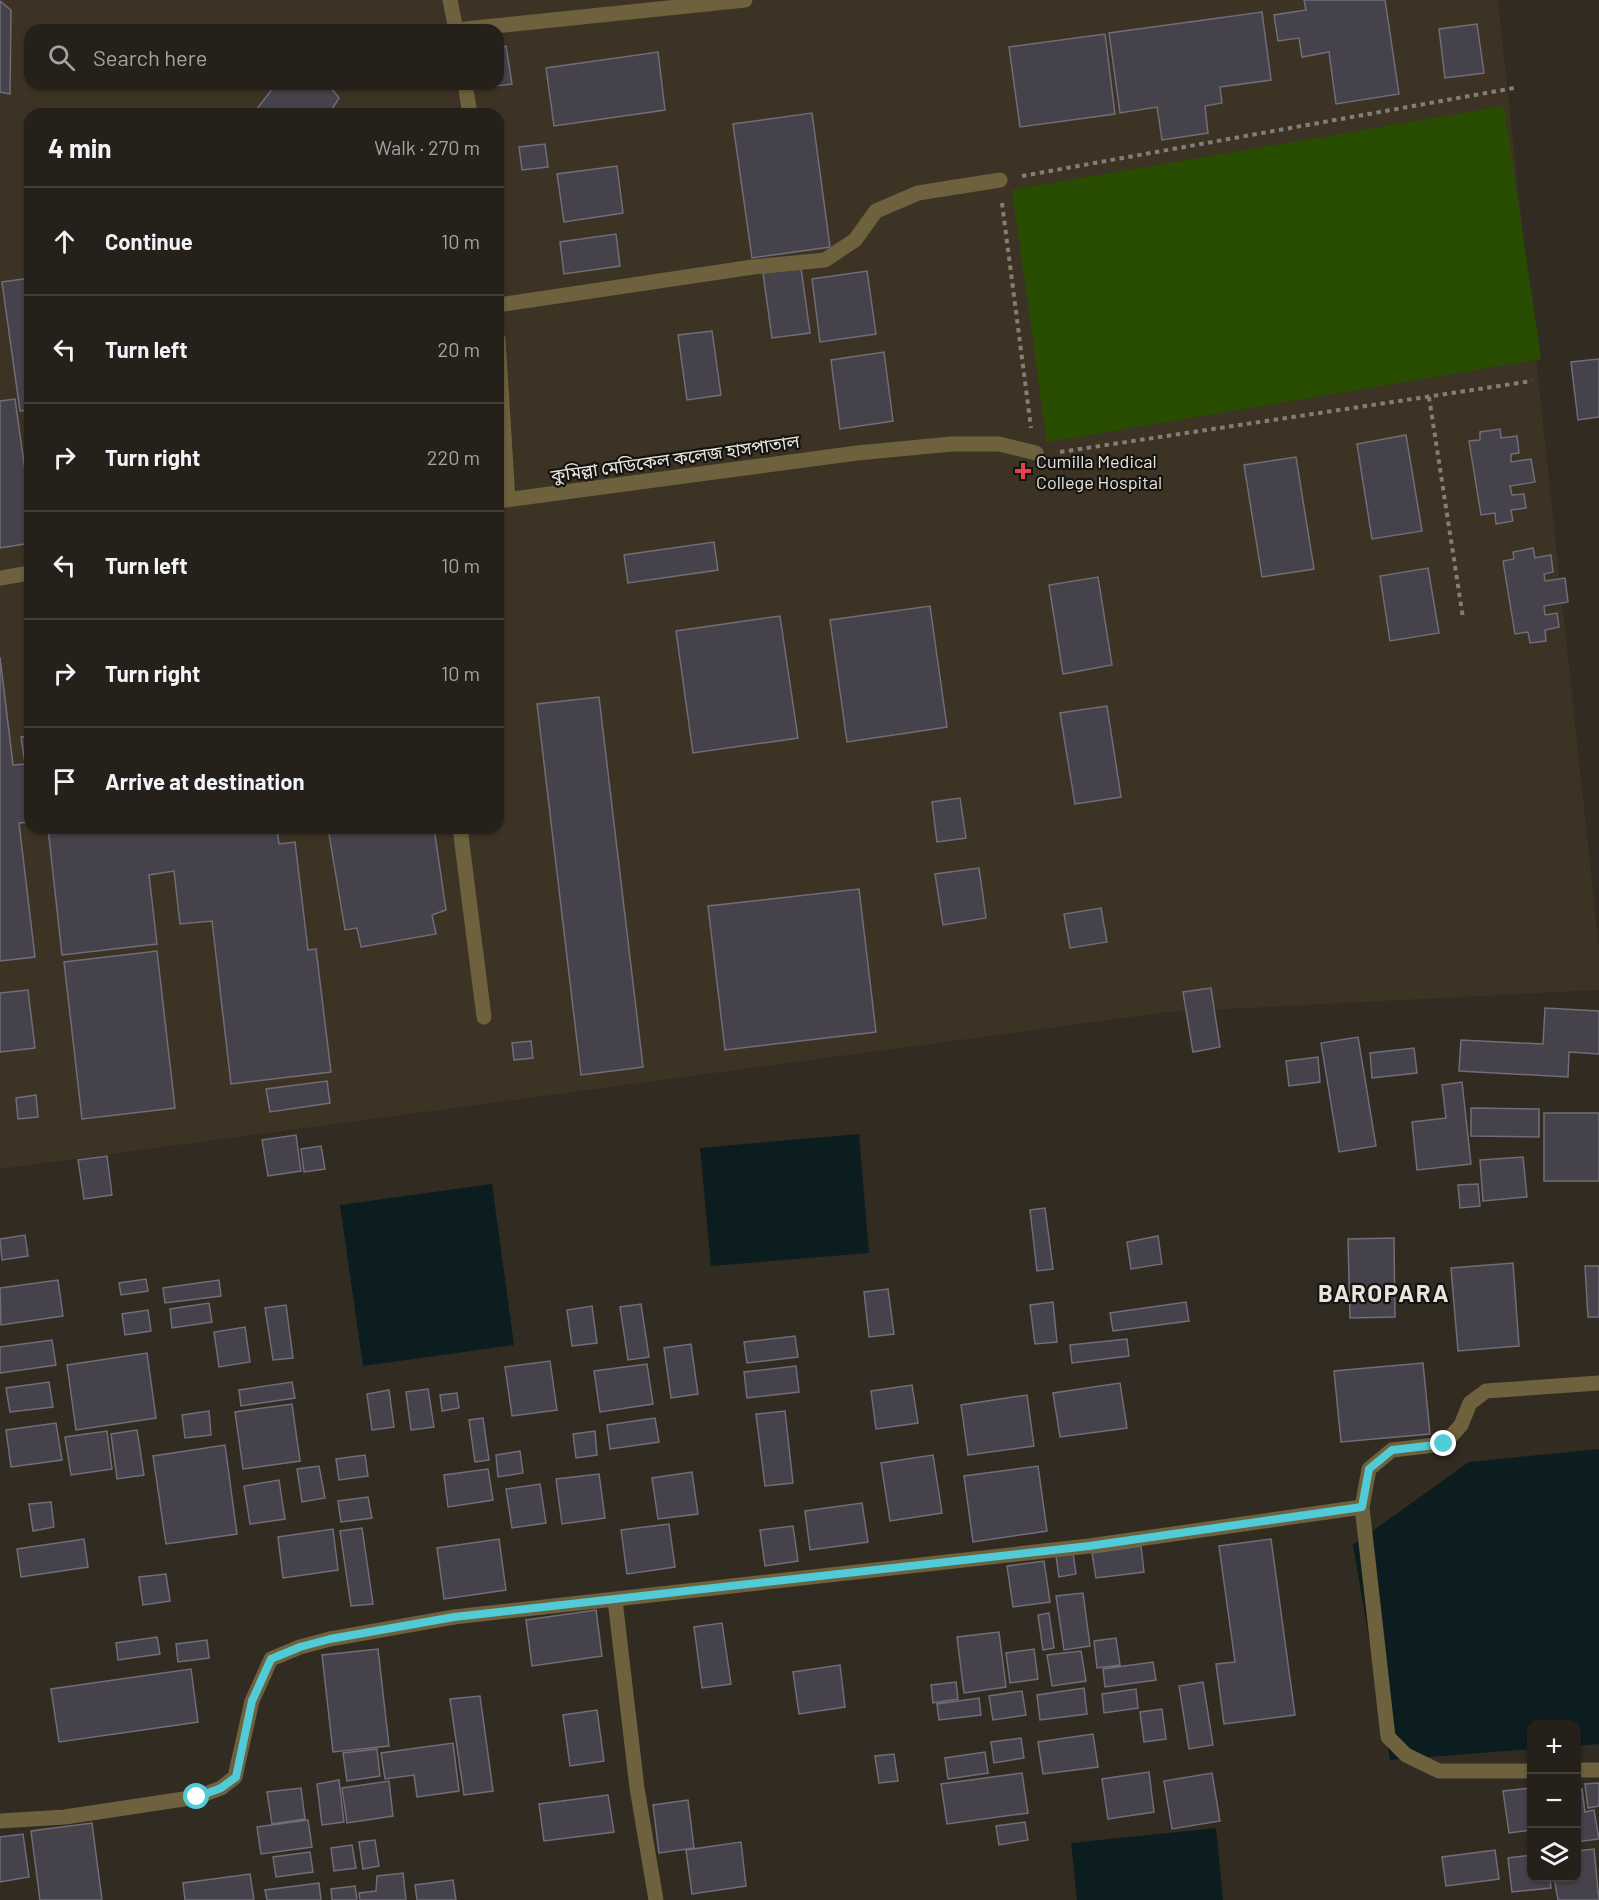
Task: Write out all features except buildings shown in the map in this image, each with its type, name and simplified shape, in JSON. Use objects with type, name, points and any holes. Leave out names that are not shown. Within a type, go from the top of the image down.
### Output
[{"type":"street","points":[[450,0],[455,24]]},
{"type":"street","points":[[504,25],[745,0]]},
{"type":"street","points":[[466,90],[469,108]]},
{"type":"street","points":[[504,304],[753,267],[825,260],[855,240],[876,212],[918,193],[999,180]]},
{"type":"street","name":"কুমিল্লা মেডিকেল কলেজ হাসপাতাল","points":[[504,501],[857,453],[952,444],[999,444],[1036,453]]},
{"type":"street","points":[[0,578],[24,574]]},
{"type":"street","points":[[461,834],[484,1017]]},
{"type":"street","points":[[1527,1771],[1439,1771],[1406,1755],[1388,1737],[1362,1507],[1369,1469],[1392,1450],[1444,1444],[1461,1425],[1470,1403],[1486,1391],[1599,1383]]},
{"type":"street","points":[[0,1821],[76,1815],[197,1797],[221,1788],[236,1777],[252,1701],[271,1659],[300,1647],[330,1639],[454,1617],[1089,1546],[1362,1507]]},
{"type":"street","points":[[615,1600],[637,1788],[656,1900]]},
{"type":"street","points":[[1581,1770],[1599,1770]]},
{"type":"path","points":[[1514,88],[999,180],[1027,404],[1036,453],[1072,452],[1532,381]]},
{"type":"path","points":[[1429,397],[1463,618]]},
{"type":"shaded area","name":"Cumilla Medical College Hospital","points":[[0,0],[1498,0],[1599,948],[1599,990],[1168,1012],[0,1169]]},
{"type":"shaded area","points":[[859,1134],[869,1253],[711,1266],[700,1148]]},
{"type":"shaded area","points":[[492,1184],[514,1345],[363,1366],[340,1205]]},
{"type":"shaded area","points":[[1599,1449],[1599,1744],[1581,1746],[1581,1720],[1527,1720],[1527,1749],[1390,1760],[1353,1545],[1469,1462]]},
{"type":"shaded area","points":[[1216,1828],[1223,1900],[1077,1900],[1071,1843]]},
{"type":"green space","points":[[1504,106],[1541,359],[1047,442],[1012,190]]},
{"type":"place","name":"Cumilla Medical College Hospital","points":[[1023,471]]},
{"type":"district","name":"BAROPARA","points":[[1384,1292]]},
{"type":"route","points":[[197,1797],[221,1788],[236,1777],[252,1701],[271,1659],[300,1647],[330,1639],[454,1617],[1089,1546],[1362,1507],[1369,1469],[1392,1450],[1444,1444]]}]
